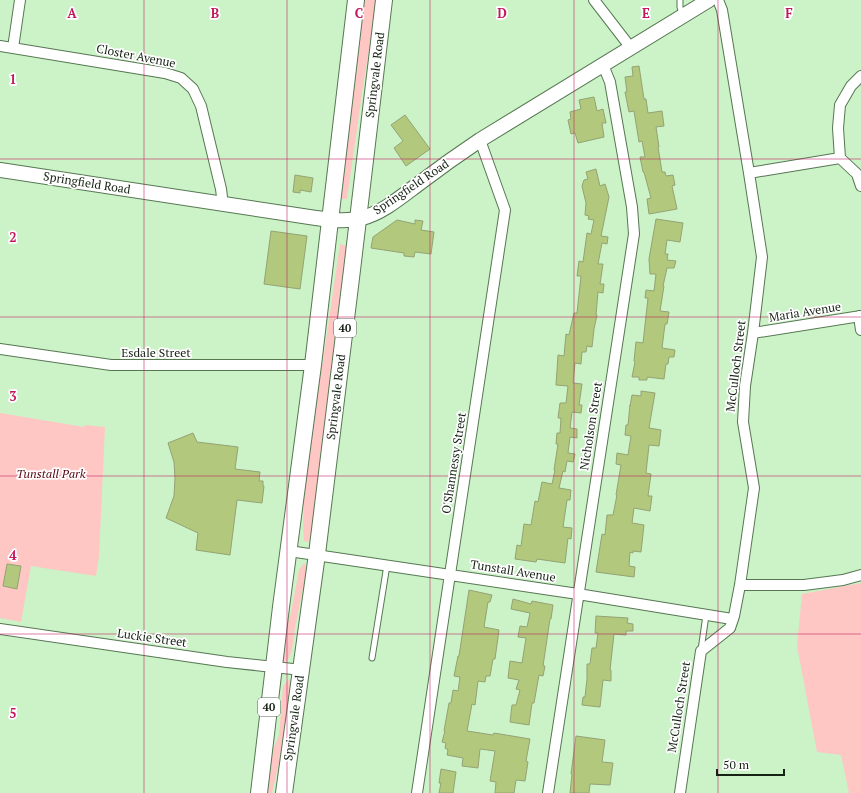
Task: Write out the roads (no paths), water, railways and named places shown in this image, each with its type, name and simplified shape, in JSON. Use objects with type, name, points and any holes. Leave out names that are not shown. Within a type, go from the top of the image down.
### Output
[{"type":"highway","name":"Springvale Road","points":[[259,793],[289,550],[314,365],[356,0]]},
{"type":"highway","name":"Springvale Road","points":[[284,793],[317,554],[384,0]]},
{"type":"main road","name":"Springfield Road","points":[[0,170],[331,220],[358,219],[375,213],[395,201],[480,140],[709,0]]},
{"type":"street","points":[[13,48],[20,0]]},
{"type":"street","points":[[594,0],[631,48]]},
{"type":"street","name":"McCulloch Street","points":[[680,793],[701,651],[730,628],[734,616],[754,488],[743,422],[745,386],[762,257],[722,10],[718,0]]},
{"type":"street","name":"Closter Avenue","points":[[0,46],[164,72],[181,78],[193,89],[201,106],[221,189],[221,204]]},
{"type":"street","name":"Nicholson Street","points":[[548,793],[634,234],[632,207],[611,87],[603,65]]},
{"type":"street","points":[[861,76],[851,86],[840,105],[838,128],[840,158],[857,174],[861,186]]},
{"type":"street","name":"O'Shannessy Street","points":[[417,793],[505,210],[480,140]]},
{"type":"street","points":[[749,173],[840,158]]},
{"type":"street","points":[[860,316],[861,330]]},
{"type":"street","name":"Maria Avenue","points":[[753,333],[860,316]]},
{"type":"street","name":"Esdale Street","points":[[0,349],[111,365],[314,365]]},
{"type":"street","name":"Tunstall Avenue","points":[[289,550],[732,619]]},
{"type":"street","points":[[740,585],[804,585],[843,580],[861,575]]},
{"type":"street","name":"Luckie Street","points":[[0,629],[227,662],[302,670]]},
{"type":"lane","points":[[680,0],[680,8],[683,16]]},
{"type":"lane","points":[[372,658],[387,565]]},
{"type":"lane","points":[[701,651],[706,615]]},
{"type":"park label","name":"Tunstall Park","points":[[51,474]]}]
